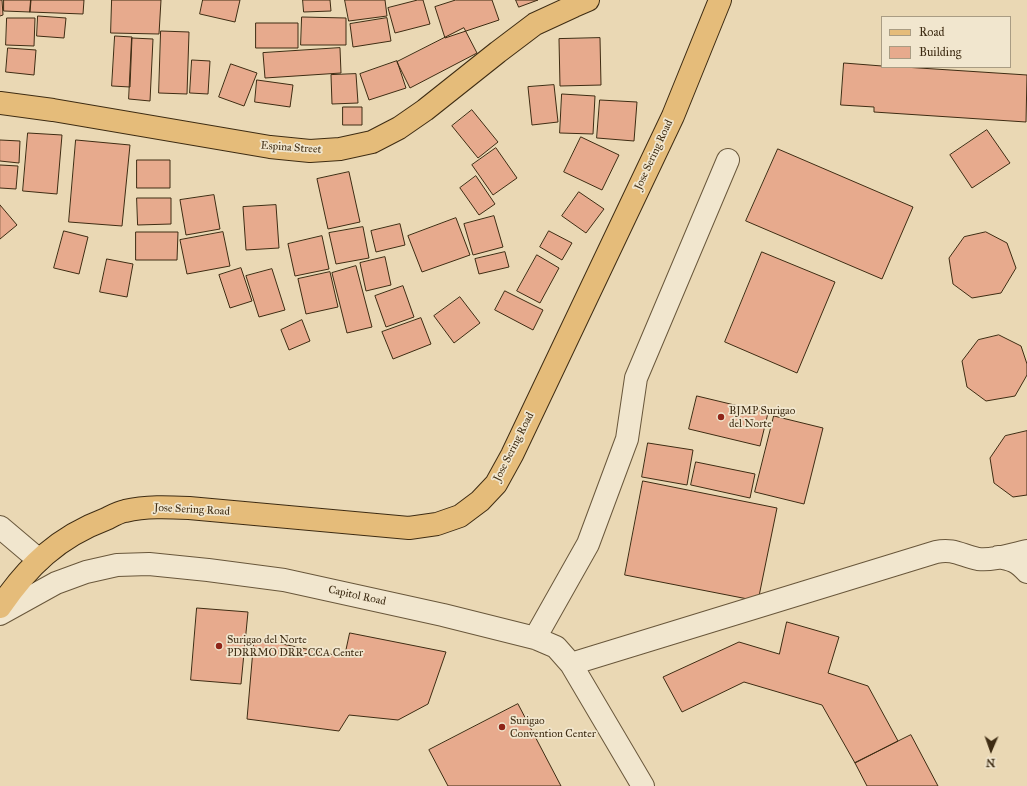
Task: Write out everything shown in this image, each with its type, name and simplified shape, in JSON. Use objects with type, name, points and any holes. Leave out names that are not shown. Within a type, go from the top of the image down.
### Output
[{"type":"main road","name":"Espina Street","points":[[0,103],[270,147],[310,151],[340,149],[372,142],[400,128],[535,24],[588,0]]},
{"type":"main road","name":"Jose Sering Road","points":[[0,607],[14,587],[39,560],[65,539],[94,523],[125,511],[156,507],[189,508],[409,528],[437,524],[460,516],[480,501],[496,484],[512,455],[673,116],[720,0]]},
{"type":"lane","points":[[535,638],[588,544],[627,439],[636,378],[728,160]]},
{"type":"lane","points":[[0,527],[39,560]]},
{"type":"lane","points":[[571,664],[936,552],[945,550],[955,551],[978,559],[988,559],[1027,551]]},
{"type":"lane","points":[[998,557],[1012,560],[1022,566],[1027,572]]},
{"type":"lane","name":"Capitol Road","points":[[0,614],[56,582],[86,572],[117,565],[149,564],[284,580],[443,615],[535,638],[556,647],[571,664],[643,786]]},
{"type":"building","points":[[0,0],[2,0],[3,15],[0,16]]},
{"type":"building","points":[[4,0],[31,0],[30,12],[4,11]]},
{"type":"building","points":[[31,0],[84,0],[83,14],[30,12]]},
{"type":"building","points":[[112,0],[161,0],[159,34],[111,33]]},
{"type":"building","points":[[203,0],[240,0],[235,22],[200,14]]},
{"type":"building","points":[[303,0],[330,0],[331,11],[304,12]]},
{"type":"building","points":[[345,0],[385,0],[387,16],[349,21]]},
{"type":"building","points":[[423,0],[430,24],[395,33],[388,8]]},
{"type":"building","points":[[456,0],[492,0],[499,20],[445,38],[435,7]]},
{"type":"building","points":[[516,0],[538,0],[519,7]]},
{"type":"building","points":[[38,16],[66,18],[64,38],[37,36]]},
{"type":"building","points":[[302,17],[346,18],[346,45],[301,45]]},
{"type":"building","points":[[7,18],[35,18],[34,46],[6,45]]},
{"type":"building","points":[[387,18],[391,41],[353,47],[350,24]]},
{"type":"building","points":[[256,23],[298,23],[298,48],[256,48]]},
{"type":"building","points":[[464,28],[477,53],[410,88],[397,62]]},
{"type":"building","points":[[161,31],[189,32],[187,94],[159,93]]},
{"type":"building","points":[[115,36],[132,37],[130,87],[112,86]]},
{"type":"building","points":[[132,38],[153,39],[150,101],[129,99]]},
{"type":"building","points":[[600,38],[601,85],[560,86],[559,39]]},
{"type":"building","points":[[8,48],[36,50],[34,75],[6,72]]},
{"type":"building","points":[[340,48],[341,73],[265,78],[263,53]]},
{"type":"building","points":[[192,60],[210,61],[208,94],[190,93]]},
{"type":"building","points":[[397,61],[406,88],[369,100],[360,74]]},
{"type":"building","points":[[844,63],[881,66],[881,68],[919,68],[1027,75],[1026,122],[874,112],[874,107],[841,105]]},
{"type":"building","points":[[231,64],[257,73],[244,106],[219,97]]},
{"type":"building","points":[[356,74],[358,103],[332,104],[331,75]]},
{"type":"building","points":[[257,80],[293,85],[290,107],[255,102]]},
{"type":"building","points":[[554,85],[558,122],[532,125],[528,87]]},
{"type":"building","points":[[562,94],[595,96],[593,134],[560,133]]},
{"type":"building","points":[[600,100],[637,102],[634,141],[597,138]]},
{"type":"building","points":[[343,107],[362,107],[362,125],[343,125]]},
{"type":"building","points":[[472,110],[498,142],[478,158],[452,126]]},
{"type":"building","points":[[987,130],[1010,163],[972,188],[950,155]]},
{"type":"building","points":[[28,133],[62,135],[57,194],[23,191]]},
{"type":"building","points":[[581,137],[619,155],[602,190],[564,172]]},
{"type":"building","points":[[0,140],[20,141],[19,163],[0,161]]},
{"type":"building","points":[[76,140],[130,145],[122,226],[69,222]]},
{"type":"building","points":[[496,148],[517,178],[493,195],[472,165]]},
{"type":"building","points":[[778,149],[913,207],[882,279],[746,221]]},
{"type":"building","points":[[137,160],[170,160],[170,188],[137,188]]},
{"type":"building","points":[[0,165],[18,166],[16,189],[0,188]]},
{"type":"building","points":[[349,172],[360,222],[328,229],[317,179]]},
{"type":"building","points":[[476,176],[495,204],[479,215],[460,188]]},
{"type":"building","points":[[579,192],[604,209],[586,233],[562,216]]},
{"type":"building","points":[[214,195],[220,229],[186,235],[180,200]]},
{"type":"building","points":[[137,198],[171,198],[171,224],[138,225]]},
{"type":"building","points":[[0,205],[17,225],[0,239]]},
{"type":"building","points":[[276,205],[279,248],[246,250],[243,207]]},
{"type":"building","points":[[494,216],[503,247],[473,255],[464,224]]},
{"type":"building","points":[[456,218],[470,255],[422,272],[408,236]]},
{"type":"building","points":[[400,224],[405,245],[376,252],[371,231]]},
{"type":"building","points":[[363,227],[369,258],[336,264],[329,233]]},
{"type":"building","points":[[64,231],[88,237],[79,274],[54,268]]},
{"type":"building","points":[[549,231],[572,243],[562,260],[540,247]]},
{"type":"building","points":[[136,232],[178,232],[177,260],[136,260]]},
{"type":"building","points":[[223,232],[230,266],[187,274],[180,240]]},
{"type":"building","points":[[986,232],[1007,243],[1016,268],[1001,293],[972,298],[953,284],[949,258],[964,237]]},
{"type":"building","points":[[322,236],[329,269],[295,276],[288,244]]},
{"type":"building","points":[[505,252],[509,267],[479,274],[475,259]]},
{"type":"building","points":[[762,252],[835,282],[797,373],[725,342]]},
{"type":"building","points":[[537,255],[559,268],[540,303],[517,291]]},
{"type":"building","points":[[385,257],[391,285],[366,291],[360,263]]},
{"type":"building","points":[[107,259],[133,264],[127,297],[100,292]]},
{"type":"building","points":[[356,266],[372,327],[347,333],[332,273]]},
{"type":"building","points":[[241,268],[252,301],[230,308],[219,275]]},
{"type":"building","points":[[272,269],[285,310],[259,317],[246,276]]},
{"type":"building","points":[[330,272],[338,307],[306,314],[298,279]]},
{"type":"building","points":[[403,286],[414,317],[386,327],[375,296]]},
{"type":"building","points":[[505,291],[543,310],[533,330],[495,310]]},
{"type":"building","points":[[460,297],[480,323],[454,343],[434,316]]},
{"type":"building","points":[[421,318],[431,344],[393,359],[382,332]]},
{"type":"building","points":[[302,320],[310,341],[289,350],[281,330]]},
{"type":"building","points":[[999,335],[1021,346],[1027,364],[1027,375],[1015,396],[986,401],[967,387],[962,361],[978,340]]},
{"type":"building","points":[[697,396],[768,413],[760,446],[689,429]]},
{"type":"building","points":[[774,416],[823,428],[804,504],[755,492]]},
{"type":"building","points":[[1027,431],[1027,495],[1013,497],[994,483],[990,458],[1005,436]]},
{"type":"building","points":[[648,443],[693,450],[687,485],[642,477]]},
{"type":"building","points":[[696,462],[755,474],[750,498],[691,485]]},
{"type":"building","points":[[643,481],[777,508],[758,601],[625,575]]},
{"type":"building","name":"Surigao del Norte PDRRMO DRR-CCA Center","points":[[197,608],[248,612],[241,684],[191,680]]},
{"type":"building","points":[[787,622],[839,637],[828,673],[868,686],[898,741],[855,763],[822,705],[744,682],[682,712],[663,677],[739,642],[779,654]]},
{"type":"building","points":[[350,633],[446,652],[428,704],[398,720],[349,715],[339,731],[247,719],[254,638],[344,657]]},
{"type":"building","name":"Surigao Convention Center","points":[[518,704],[561,786],[448,786],[429,750]]},
{"type":"building","points":[[911,735],[938,786],[867,786],[855,763]]},
{"type":"place","name":"BJMP Surigao del Norte","points":[[721,417]]},
{"type":"place","name":"Surigao del Norte PDRRMO DRR-CCA Center","points":[[219,646]]},
{"type":"place","name":"Surigao Convention Center","points":[[502,727]]}]
